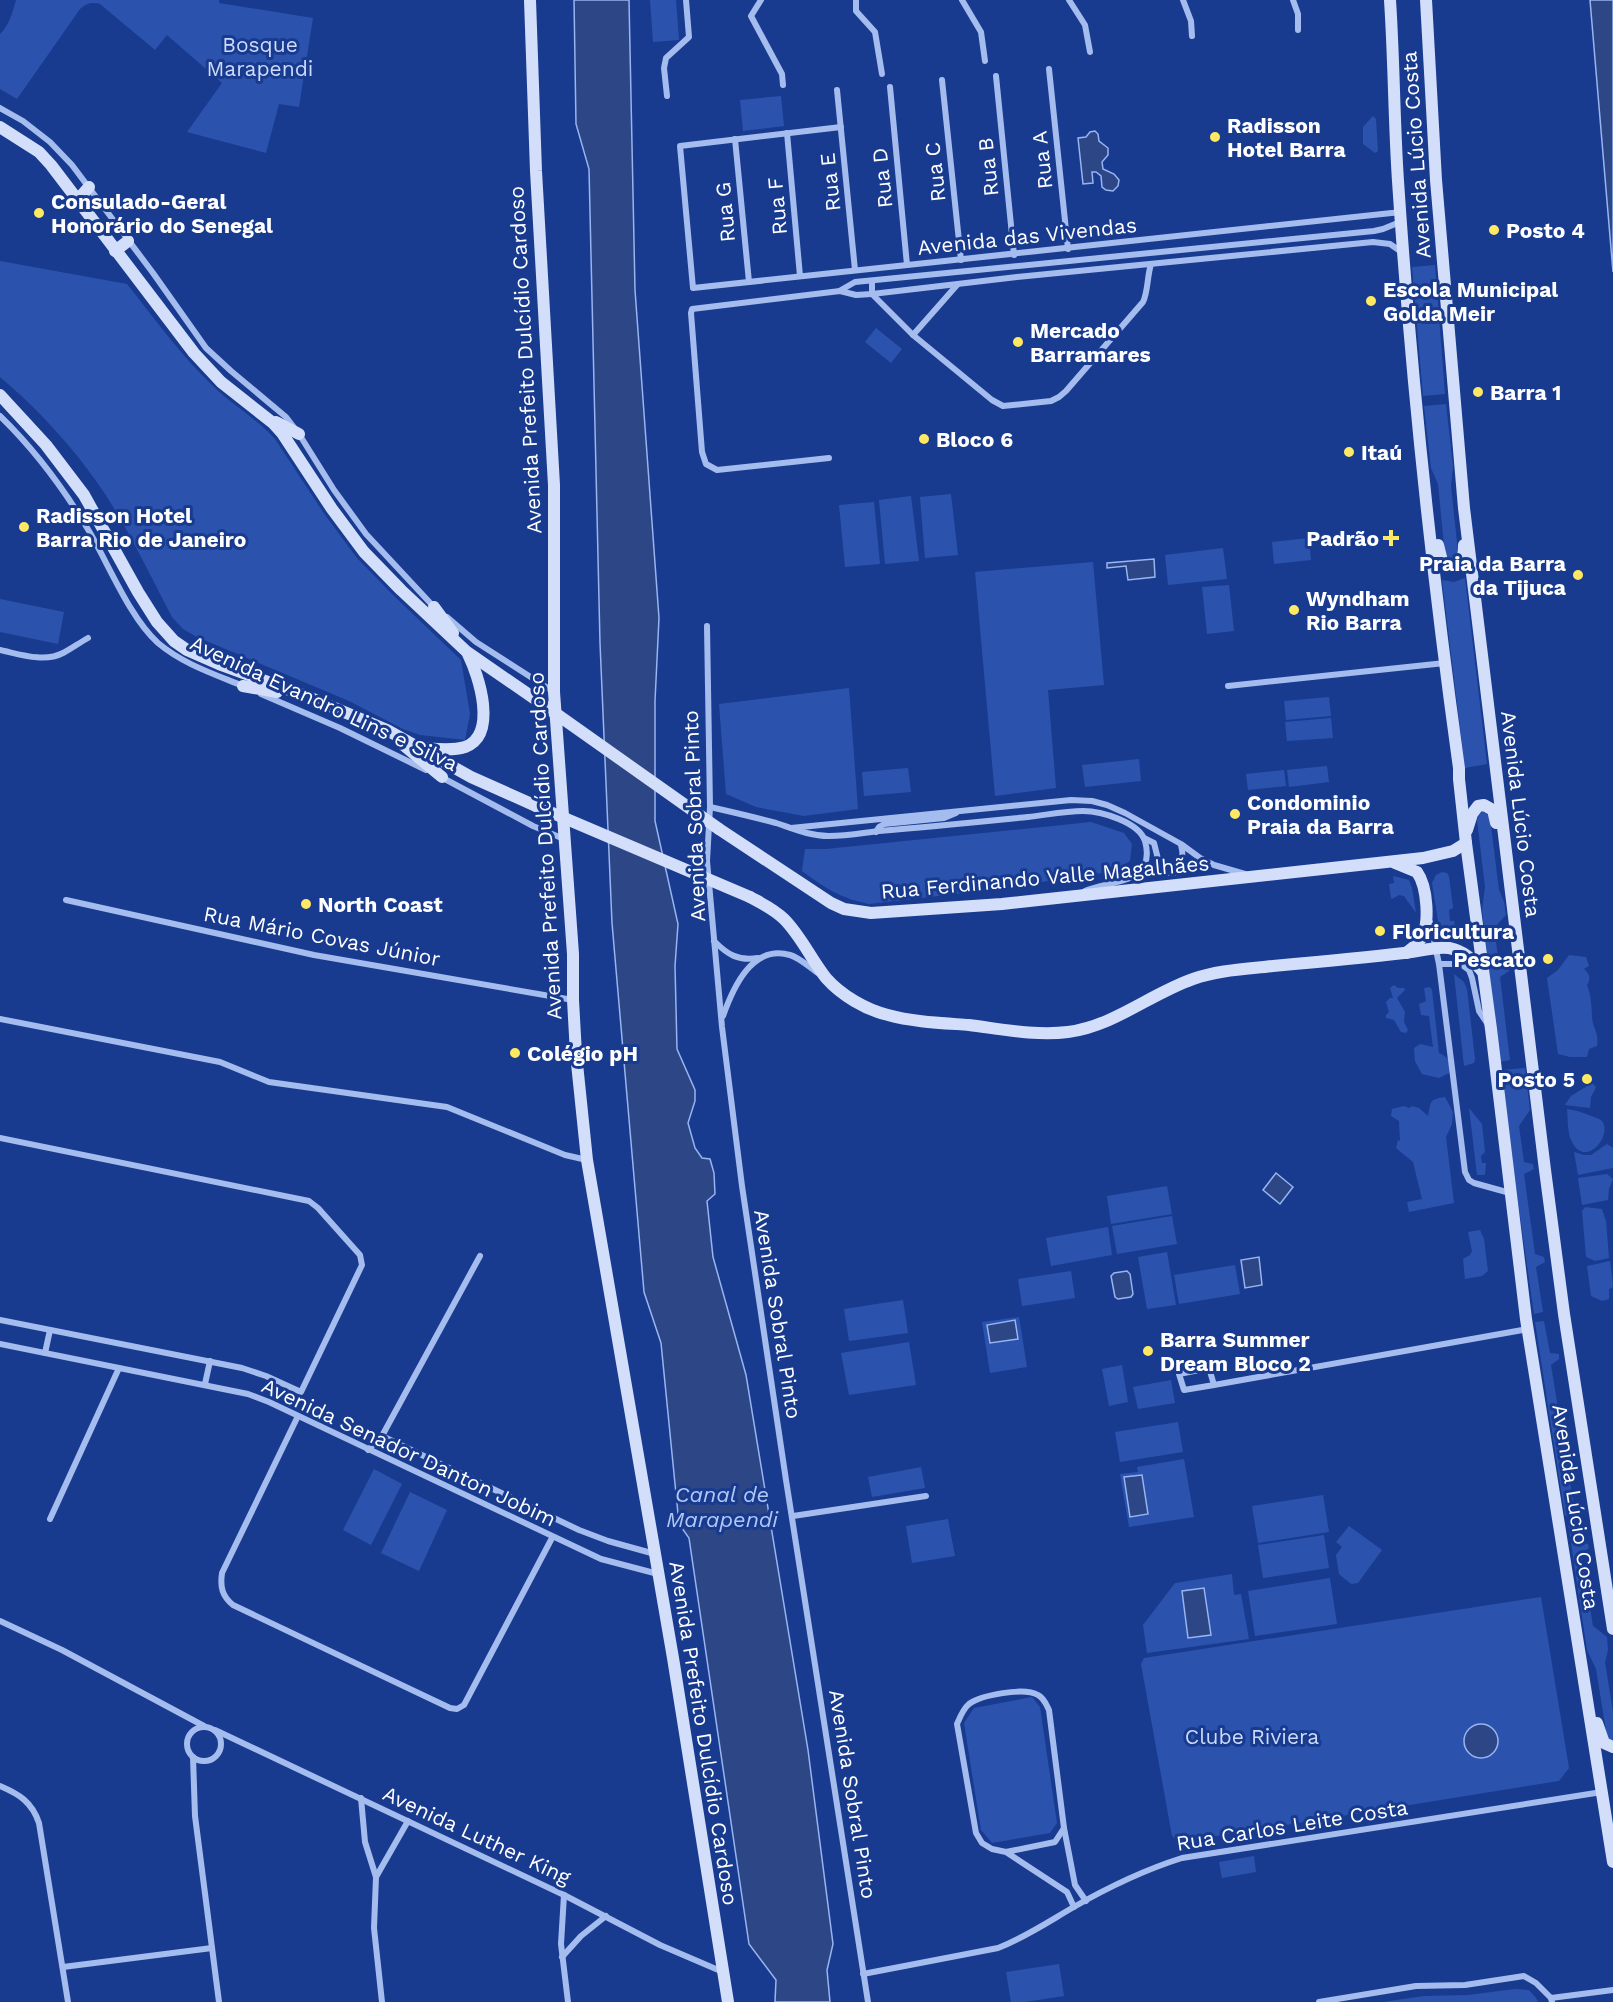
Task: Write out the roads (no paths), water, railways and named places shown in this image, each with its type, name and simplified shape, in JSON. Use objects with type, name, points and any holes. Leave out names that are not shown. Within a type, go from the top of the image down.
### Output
[{"type":"street","name":"Avenida Prefeito Dulcídio Cardoso","points":[[530,0],[536,171],[554,485],[554,692],[573,954],[576,1054],[587,1160],[655,1554],[728,2002]]},
{"type":"street","points":[[667,96],[664,68],[666,58],[689,37],[686,0]]},
{"type":"street","points":[[761,0],[751,16],[782,74],[783,85]]},
{"type":"street","points":[[856,0],[856,11],[875,32],[882,74]]},
{"type":"street","points":[[962,0],[981,32],[985,61]]},
{"type":"street","points":[[1069,0],[1085,25],[1090,52]]},
{"type":"street","points":[[1184,0],[1191,21],[1192,36]]},
{"type":"street","points":[[1293,0],[1298,14],[1298,30]]},
{"type":"street","name":"Avenida Lúcio Costa","points":[[1390,0],[1393,90],[1404,253],[1428,509],[1459,768],[1465,840],[1528,1329],[1613,1862]]},
{"type":"street","name":"Avenida Lúcio Costa","points":[[1426,0],[1436,180],[1464,508],[1564,1314],[1613,1629]]},
{"type":"street","name":"Rua A","points":[[1049,69],[1068,249]]},
{"type":"street","name":"Rua B","points":[[996,76],[1014,255]]},
{"type":"street","name":"Rua C","points":[[942,80],[960,260]]},
{"type":"street","name":"Rua D","points":[[890,87],[908,265]]},
{"type":"street","name":"Rua E","points":[[837,90],[855,270]]},
{"type":"street","points":[[0,108],[23,121],[50,142],[72,165],[206,348],[286,417],[366,534],[435,607],[476,642],[554,692]]},
{"type":"street","points":[[735,139],[841,127]]},
{"type":"street","points":[[0,128],[39,152],[194,353],[221,382],[282,434],[364,552],[467,652]]},
{"type":"street","name":"Rua F","points":[[787,133],[800,276]]},
{"type":"street","name":"Avenida das Vivendas","points":[[735,139],[680,146],[693,288],[1014,255],[1363,215],[1401,216]]},
{"type":"street","name":"Rua G","points":[[735,139],[748,282]]},
{"type":"street","points":[[77,201],[89,187]]},
{"type":"street","points":[[840,291],[855,282],[872,280],[1383,230],[1401,216]]},
{"type":"street","points":[[115,251],[128,241]]},
{"type":"street","points":[[829,458],[717,470],[706,464],[702,452],[693,348],[691,313],[694,308],[840,291],[856,295],[872,294],[1017,277],[1373,242],[1390,244],[1404,253]]},
{"type":"street","points":[[1124,255],[1126,267]]},
{"type":"street","points":[[872,280],[872,294],[913,335],[992,400],[1003,406],[1051,401],[1059,398],[1143,302],[1146,296],[1146,278],[1151,264]]},
{"type":"street","points":[[913,335],[957,285]]},
{"type":"street","name":"Avenida Evandro Lins e Silva","points":[[0,395],[46,445],[84,495],[138,592],[157,622],[174,641],[187,650],[219,664],[306,696],[387,730],[471,777],[750,897],[784,919],[827,979]]},
{"type":"street","points":[[261,414],[299,434]]},
{"type":"street","name":"Avenida Evandro Lins e Silva","points":[[0,416],[40,459],[60,487],[88,531],[143,628],[177,657],[340,728],[442,777],[533,826],[564,839]]},
{"type":"street","points":[[1428,509],[1442,561],[1450,565],[1459,562],[1464,557],[1464,508]]},
{"type":"street","points":[[421,748],[456,749],[474,742],[480,735],[483,722],[480,683],[467,652],[435,607]]},
{"type":"street","name":"Avenida Sobral Pinto","points":[[707,626],[710,807],[707,861],[721,1019],[742,1186],[868,2002]]},
{"type":"street","points":[[0,650],[44,658],[52,657],[62,654],[88,638]]},
{"type":"street","name":"Rua Ferdinando Valle Magalhães","points":[[467,652],[719,829],[831,903],[857,912],[871,914],[1002,904],[1392,861],[1453,851],[1465,840]]},
{"type":"street","points":[[1228,686],[1445,663]]},
{"type":"street","points":[[243,686],[306,696]]},
{"type":"street","points":[[387,730],[442,777]]},
{"type":"street","points":[[791,828],[1071,800],[1092,801],[1125,813],[1214,865],[1254,876]]},
{"type":"street","points":[[1465,840],[1475,808],[1484,805],[1489,807],[1495,816],[1509,880]]},
{"type":"street","points":[[710,807],[791,828],[802,833],[825,836],[1083,811],[1125,822],[1140,832],[1144,838],[1146,857],[1138,874],[1131,879],[1097,886],[1073,897]]},
{"type":"street","points":[[876,831],[884,824],[944,818],[962,810]]},
{"type":"street","points":[[1144,838],[1154,843],[1160,867],[1169,872],[1175,872],[1181,868],[1184,855],[1181,844]]},
{"type":"street","points":[[1392,861],[1413,870],[1421,878],[1427,917],[1420,941],[1405,953]]},
{"type":"street","name":"Rua Mário Covas Júnior","points":[[66,900],[314,955],[573,1000]]},
{"type":"street","points":[[1427,917],[1431,923],[1439,964],[1465,1172],[1469,1180],[1474,1183],[1510,1193]]},
{"type":"street","points":[[714,940],[733,957],[746,960],[774,954],[789,954],[856,1001],[871,1010],[888,1015],[907,1019],[1045,1033],[1068,1032],[1098,1024],[1193,979],[1248,968],[1448,948],[1462,952],[1472,959],[1482,972]]},
{"type":"street","points":[[721,1019],[744,973],[762,958]]},
{"type":"street","points":[[1439,964],[1461,964],[1468,970],[1472,978],[1480,1015],[1491,1029]]},
{"type":"street","points":[[0,1019],[220,1062],[269,1082],[447,1107],[565,1155],[587,1160]]},
{"type":"street","name":"Avenida Senador Danton Jobim","points":[[0,1138],[309,1201],[360,1255],[362,1265],[301,1392],[266,1376],[210,1361],[0,1320]]},
{"type":"street","points":[[368,1450],[382,1436],[480,1256]]},
{"type":"street","points":[[1214,1385],[1209,1368],[1179,1374],[1184,1390],[1214,1385],[1528,1329]]},
{"type":"street","points":[[45,1353],[50,1330]]},
{"type":"street","name":"Avenida Senador Danton Jobim","points":[[0,1344],[248,1394],[552,1538],[605,1561],[658,1574]]},
{"type":"street","points":[[205,1384],[210,1361]]},
{"type":"street","points":[[50,1519],[119,1368]]},
{"type":"street","points":[[298,1416],[222,1573],[221,1589],[225,1598],[233,1605],[450,1708],[457,1709],[464,1705],[552,1538]]},
{"type":"street","name":"Avenida Senador Danton Jobim","points":[[382,1436],[579,1530],[655,1554]]},
{"type":"street","points":[[793,1516],[926,1496]]},
{"type":"street","points":[[0,1621],[62,1650],[215,1730],[222,1745],[218,1755],[208,1761],[193,1757]]},
{"type":"street","points":[[1584,1679],[1604,1743],[1613,1747]]},
{"type":"street","points":[[1074,1907],[1067,1892],[1006,1852],[992,1849],[982,1843],[976,1833],[957,1724],[968,1705],[978,1700],[1022,1691],[1036,1694],[1044,1700],[1049,1710],[1064,1828],[1075,1885],[1086,1901]]},
{"type":"street","points":[[204,1726],[189,1735],[187,1747],[193,1757],[195,1816],[219,2002]]},
{"type":"street","name":"Avenida Luther King","points":[[215,1730],[564,1895],[660,1945],[723,1973]]},
{"type":"street","points":[[0,1786],[18,1794],[29,1803],[39,1823],[68,2002]]},
{"type":"street","name":"Rua Carlos Leite Costa","points":[[863,1974],[998,1948],[1014,1942],[1086,1901],[1156,1867],[1182,1858],[1602,1792]]},
{"type":"street","points":[[361,1798],[365,1842],[376,1877],[374,1928],[382,2002]]},
{"type":"street","points":[[376,1877],[408,1821]]},
{"type":"street","points":[[1006,1852],[1055,1842],[1064,1828]]},
{"type":"street","points":[[564,1895],[561,1923],[567,2002]]},
{"type":"street","points":[[562,1957],[581,1936],[606,1916]]},
{"type":"street","points":[[63,1967],[212,1948]]},
{"type":"street","points":[[1319,2002],[1416,1986],[1465,1985],[1524,1976],[1536,1983],[1551,2000],[1613,1990]]},
{"type":"street","points":[[1594,1993],[1596,2002]]},
{"type":"water","name":"Canal de Marapendi","points":[[574,0],[629,0],[635,290],[659,618],[655,701],[655,821],[678,924],[675,966],[677,1049],[695,1090],[695,1101],[688,1123],[695,1148],[702,1158],[710,1159],[714,1173],[715,1194],[707,1201],[713,1257],[746,1375],[808,1750],[833,1944],[827,1970],[830,2002],[775,2002],[776,1980],[749,1944],[689,1538],[679,1524],[661,1343],[644,1292],[612,923],[600,643],[589,169],[576,124]]},
{"type":"water","points":[[1590,0],[1613,0],[1613,272]]},
{"type":"water","points":[[1095,131],[1099,141],[1108,148],[1108,155],[1102,162],[1103,169],[1114,174],[1119,180],[1118,186],[1113,191],[1102,187],[1101,176],[1096,172],[1092,172],[1093,183],[1083,184],[1078,138],[1086,137],[1090,132]]},
{"type":"water","points":[[1154,559],[1155,577],[1128,580],[1126,566],[1107,568],[1107,563]]},
{"type":"water","points":[[1276,1173],[1293,1187],[1280,1204],[1263,1190]]},
{"type":"water","points":[[1259,1257],[1262,1285],[1245,1288],[1241,1260]]},
{"type":"water","points":[[1127,1271],[1130,1274],[1133,1294],[1131,1297],[1118,1299],[1115,1297],[1111,1276],[1114,1273]]},
{"type":"water","points":[[1015,1320],[1018,1339],[990,1343],[987,1325]]},
{"type":"water","points":[[1142,1475],[1148,1514],[1130,1517],[1124,1477]]},
{"type":"water","points":[[1204,1588],[1211,1635],[1188,1638],[1182,1591]]},
{"type":"water","points":[[1481,1724],[1493,1729],[1498,1741],[1493,1753],[1481,1758],[1469,1753],[1464,1741],[1469,1729]]},
{"type":"place","name":"Radisson Hotel Barra","points":[[1215,137]]},
{"type":"place","name":"Consulado-Geral Honorário do Senegal","points":[[39,213]]},
{"type":"place","name":"Posto 4","points":[[1494,230]]},
{"type":"place","name":"Escola Municipal Golda Meir","points":[[1371,301]]},
{"type":"place","name":"Mercado Barramares","points":[[1018,342]]},
{"type":"place","name":"Barra 1","points":[[1478,392]]},
{"type":"place","name":"Bloco 6","points":[[924,439]]},
{"type":"place","name":"Itaú","points":[[1349,452]]},
{"type":"place","name":"Radisson Hotel Barra Rio de Janeiro","points":[[24,527]]},
{"type":"place","name":"Padrão","points":[[1391,538]]},
{"type":"place","name":"Praia da Barra da Tijuca","points":[[1578,575]]},
{"type":"place","name":"Wyndham Rio Barra","points":[[1294,610]]},
{"type":"place","name":"Condominio Praia da Barra","points":[[1235,814]]},
{"type":"place","name":"North Coast","points":[[306,904]]},
{"type":"place","name":"Floricultura","points":[[1380,931]]},
{"type":"place","name":"Pescato","points":[[1548,959]]},
{"type":"place","name":"Colégio pH","points":[[515,1053]]},
{"type":"place","name":"Posto 5","points":[[1587,1079]]},
{"type":"place","name":"Barra Summer Dream Bloco 2","points":[[1148,1351]]},
{"type":"park label","name":"Bosque Marapendi","points":[[260,56]]},
{"type":"park label","name":"Clube Riviera","points":[[1252,1736]]}]
